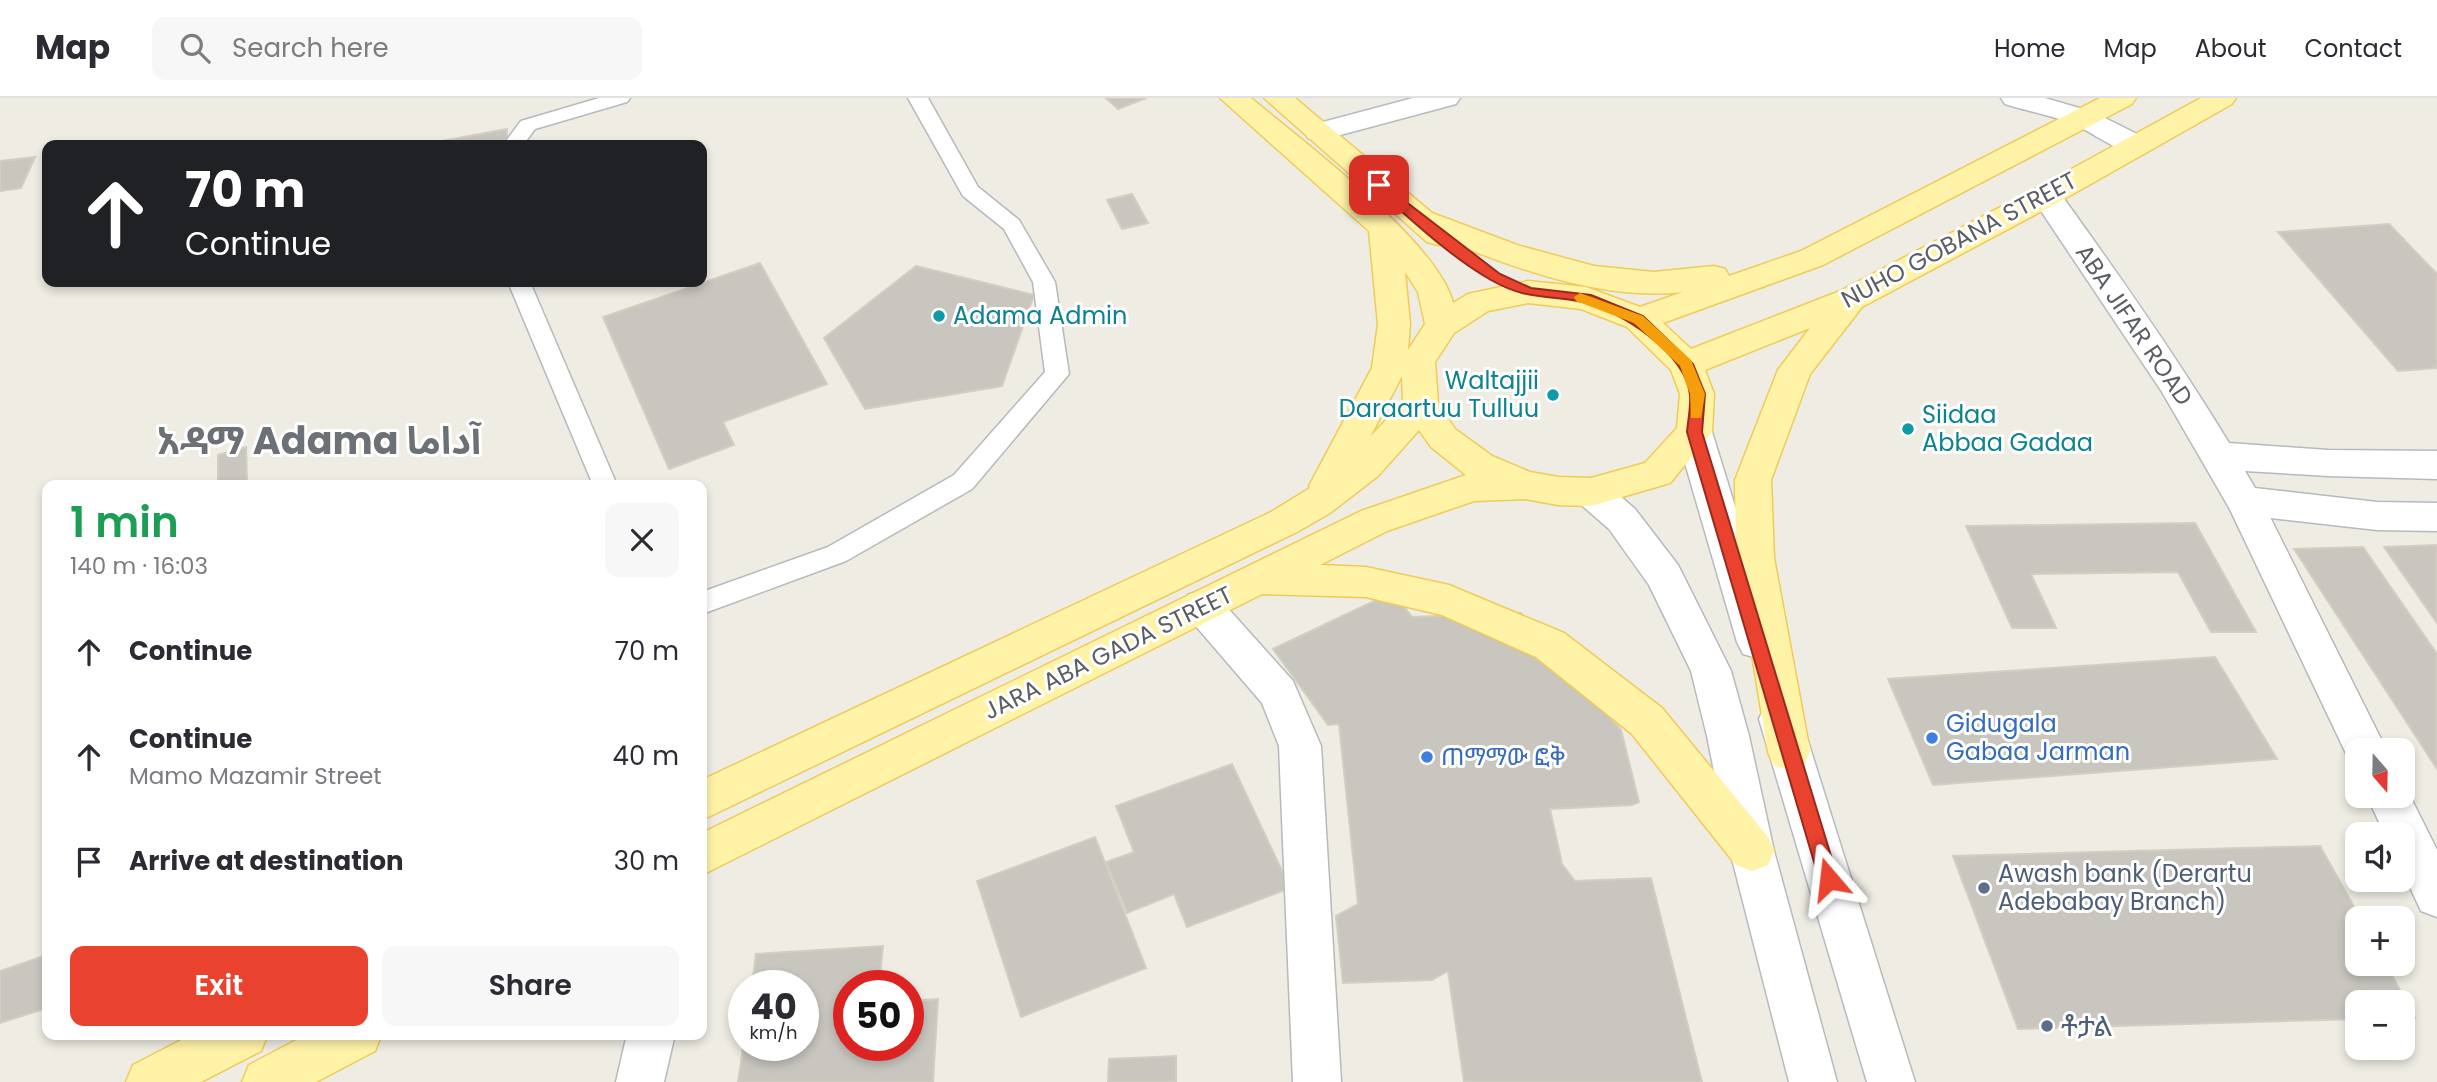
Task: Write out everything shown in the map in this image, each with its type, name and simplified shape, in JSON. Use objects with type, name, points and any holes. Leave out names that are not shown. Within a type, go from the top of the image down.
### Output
[{"type":"main road","name":"NUHO GOBANA STREET","points":[[1639,319],[1812,258],[2122,98]]},
{"type":"main road","name":"NUHO GOBANA STREET","points":[[1686,364],[1851,299],[2046,196],[2222,98]]},
{"type":"main road","points":[[1242,105],[1279,99],[1420,220],[1495,277],[1528,292]]},
{"type":"main road","points":[[1242,105],[1384,228],[1434,291],[1442,324]]},
{"type":"main road","points":[[1420,220],[1521,259],[1565,271],[1615,279],[1655,283],[1775,271]]},
{"type":"main road","points":[[1317,503],[1389,368],[1394,324],[1384,228]]},
{"type":"main road","points":[[1528,292],[1586,298],[1639,319],[1686,364],[1698,394],[1694,432],[1657,473],[1591,492],[1558,491],[1525,485],[1479,466],[1443,438],[1421,405],[1418,361],[1442,324],[1479,302],[1528,292]]},
{"type":"main road","points":[[1789,752],[1755,558],[1754,480],[1795,370],[1851,299]]},
{"type":"main road","name":"JARA ABA GADA STREET","points":[[707,799],[1284,522],[1317,503],[1365,466],[1421,405]]},
{"type":"main road","name":"JARA ABA GADA STREET","points":[[707,853],[1374,521],[1474,487],[1525,485]]},
{"type":"main road","points":[[1257,579],[1366,582],[1449,601],[1550,645],[1647,721],[1752,851]]},
{"type":"main road","points":[[150,1082],[221,1040]]},
{"type":"main road","points":[[266,1082],[346,1040]]},
{"type":"street","points":[[1318,132],[1446,98]]},
{"type":"street","points":[[2015,98],[2083,118],[2137,145]]},
{"type":"street","name":"ABA JIFAR ROAD","points":[[2046,196],[2158,356],[2220,456],[2360,738]]},
{"type":"street","points":[[1694,432],[1891,1082]]},
{"type":"street","points":[[2220,456],[2328,463],[2437,465]]},
{"type":"street","points":[[1591,492],[1622,519],[1664,576],[1711,671],[1728,736],[1752,851],[1813,1082]]},
{"type":"street","points":[[2244,501],[2377,516],[2437,517]]},
{"type":"street","points":[[1202,606],[1279,693],[1300,746],[1317,1082]]},
{"type":"street","points":[[2394,808],[2437,896]]},
{"type":"street","points":[[640,1082],[650,1040]]},
{"type":"lane","points":[[517,140],[528,125],[620,98]]},
{"type":"lane","points":[[707,601],[836,554],[964,482],[1057,374],[1044,282],[1012,225],[970,191],[918,98]]},
{"type":"lane","points":[[521,287],[603,480]]},
{"type":"building","points":[[1106,98],[1146,98],[1118,109]]},
{"type":"building","points":[[507,129],[507,140],[448,140]]},
{"type":"building","points":[[35,157],[21,188],[0,191],[0,161]]},
{"type":"building","points":[[1132,194],[1148,223],[1122,229],[1107,200]]},
{"type":"building","points":[[2389,224],[2437,274],[2437,368],[2398,371],[2278,232]]},
{"type":"building","points":[[760,263],[827,384],[723,422],[734,445],[669,469],[603,317],[690,287],[707,287],[707,281]]},
{"type":"building","name":"Adama Admin","points":[[916,266],[1034,295],[1002,386],[865,409],[824,338]]},
{"type":"building","points":[[246,447],[247,480],[218,480],[218,455]]},
{"type":"building","points":[[2195,523],[2256,632],[2211,632],[2178,572],[2031,574],[2056,628],[2012,628],[1966,526]]},
{"type":"building","points":[[2437,545],[2437,623],[2384,547]]},
{"type":"building","points":[[2363,547],[2437,654],[2437,769],[2294,549]]},
{"type":"building","points":[[1393,592],[1412,617],[1521,613],[1621,730],[1639,802],[1632,805],[1550,809],[1562,864],[1575,881],[1651,878],[1702,1082],[1464,1082],[1448,971],[1432,980],[1343,983],[1336,916],[1358,904],[1339,724],[1328,725],[1273,649]]},
{"type":"building","points":[[2215,657],[2277,759],[1933,785],[1888,679]]},
{"type":"building","points":[[1232,764],[1290,888],[1187,927],[1174,894],[1127,913],[1106,862],[1134,852],[1116,806]]},
{"type":"building","points":[[1095,837],[1146,968],[1021,1017],[977,881]]},
{"type":"building","points":[[2320,846],[2354,906],[2345,906],[2345,976],[2392,976],[2400,990],[2345,990],[2345,1019],[2018,1029],[1953,856]]},
{"type":"building","points":[[883,946],[881,970],[833,970],[833,1061],[924,1061],[924,1000],[938,999],[933,1082],[738,1082],[741,1061],[819,1061],[819,970],[754,970],[756,954]]},
{"type":"building","points":[[42,957],[42,1010],[0,1023],[0,971]]},
{"type":"building","points":[[1176,1056],[1176,1082],[1108,1082],[1109,1059]]},
{"type":"slow traffic","points":[[1580,297],[1639,319],[1686,364],[1698,394],[1696,414]]},
{"type":"place","name":"Adama Admin","points":[[939,316]]},
{"type":"place","name":"Waltajjii Daraartuu Tulluu","points":[[1553,395]]},
{"type":"place","name":"Siidaa Abbaa Gadaa","points":[[1908,429]]},
{"type":"place","name":"Gidugala Gabaa Jarman","points":[[1932,738]]},
{"type":"place","name":"ጠማማው ፎቅ","points":[[1427,757]]},
{"type":"place","name":"Awash bank (Derartu Adebabay Branch)","points":[[1984,888]]},
{"type":"place","name":"ቶታል","points":[[2047,1026]]},
{"type":"district","name":"አዳማ Adama آداما","points":[[319,441]]},
{"type":"route","points":[[1379,185],[1428,227],[1495,277],[1528,292],[1586,298],[1639,319],[1686,364],[1698,394],[1694,432],[1829,879]]}]
